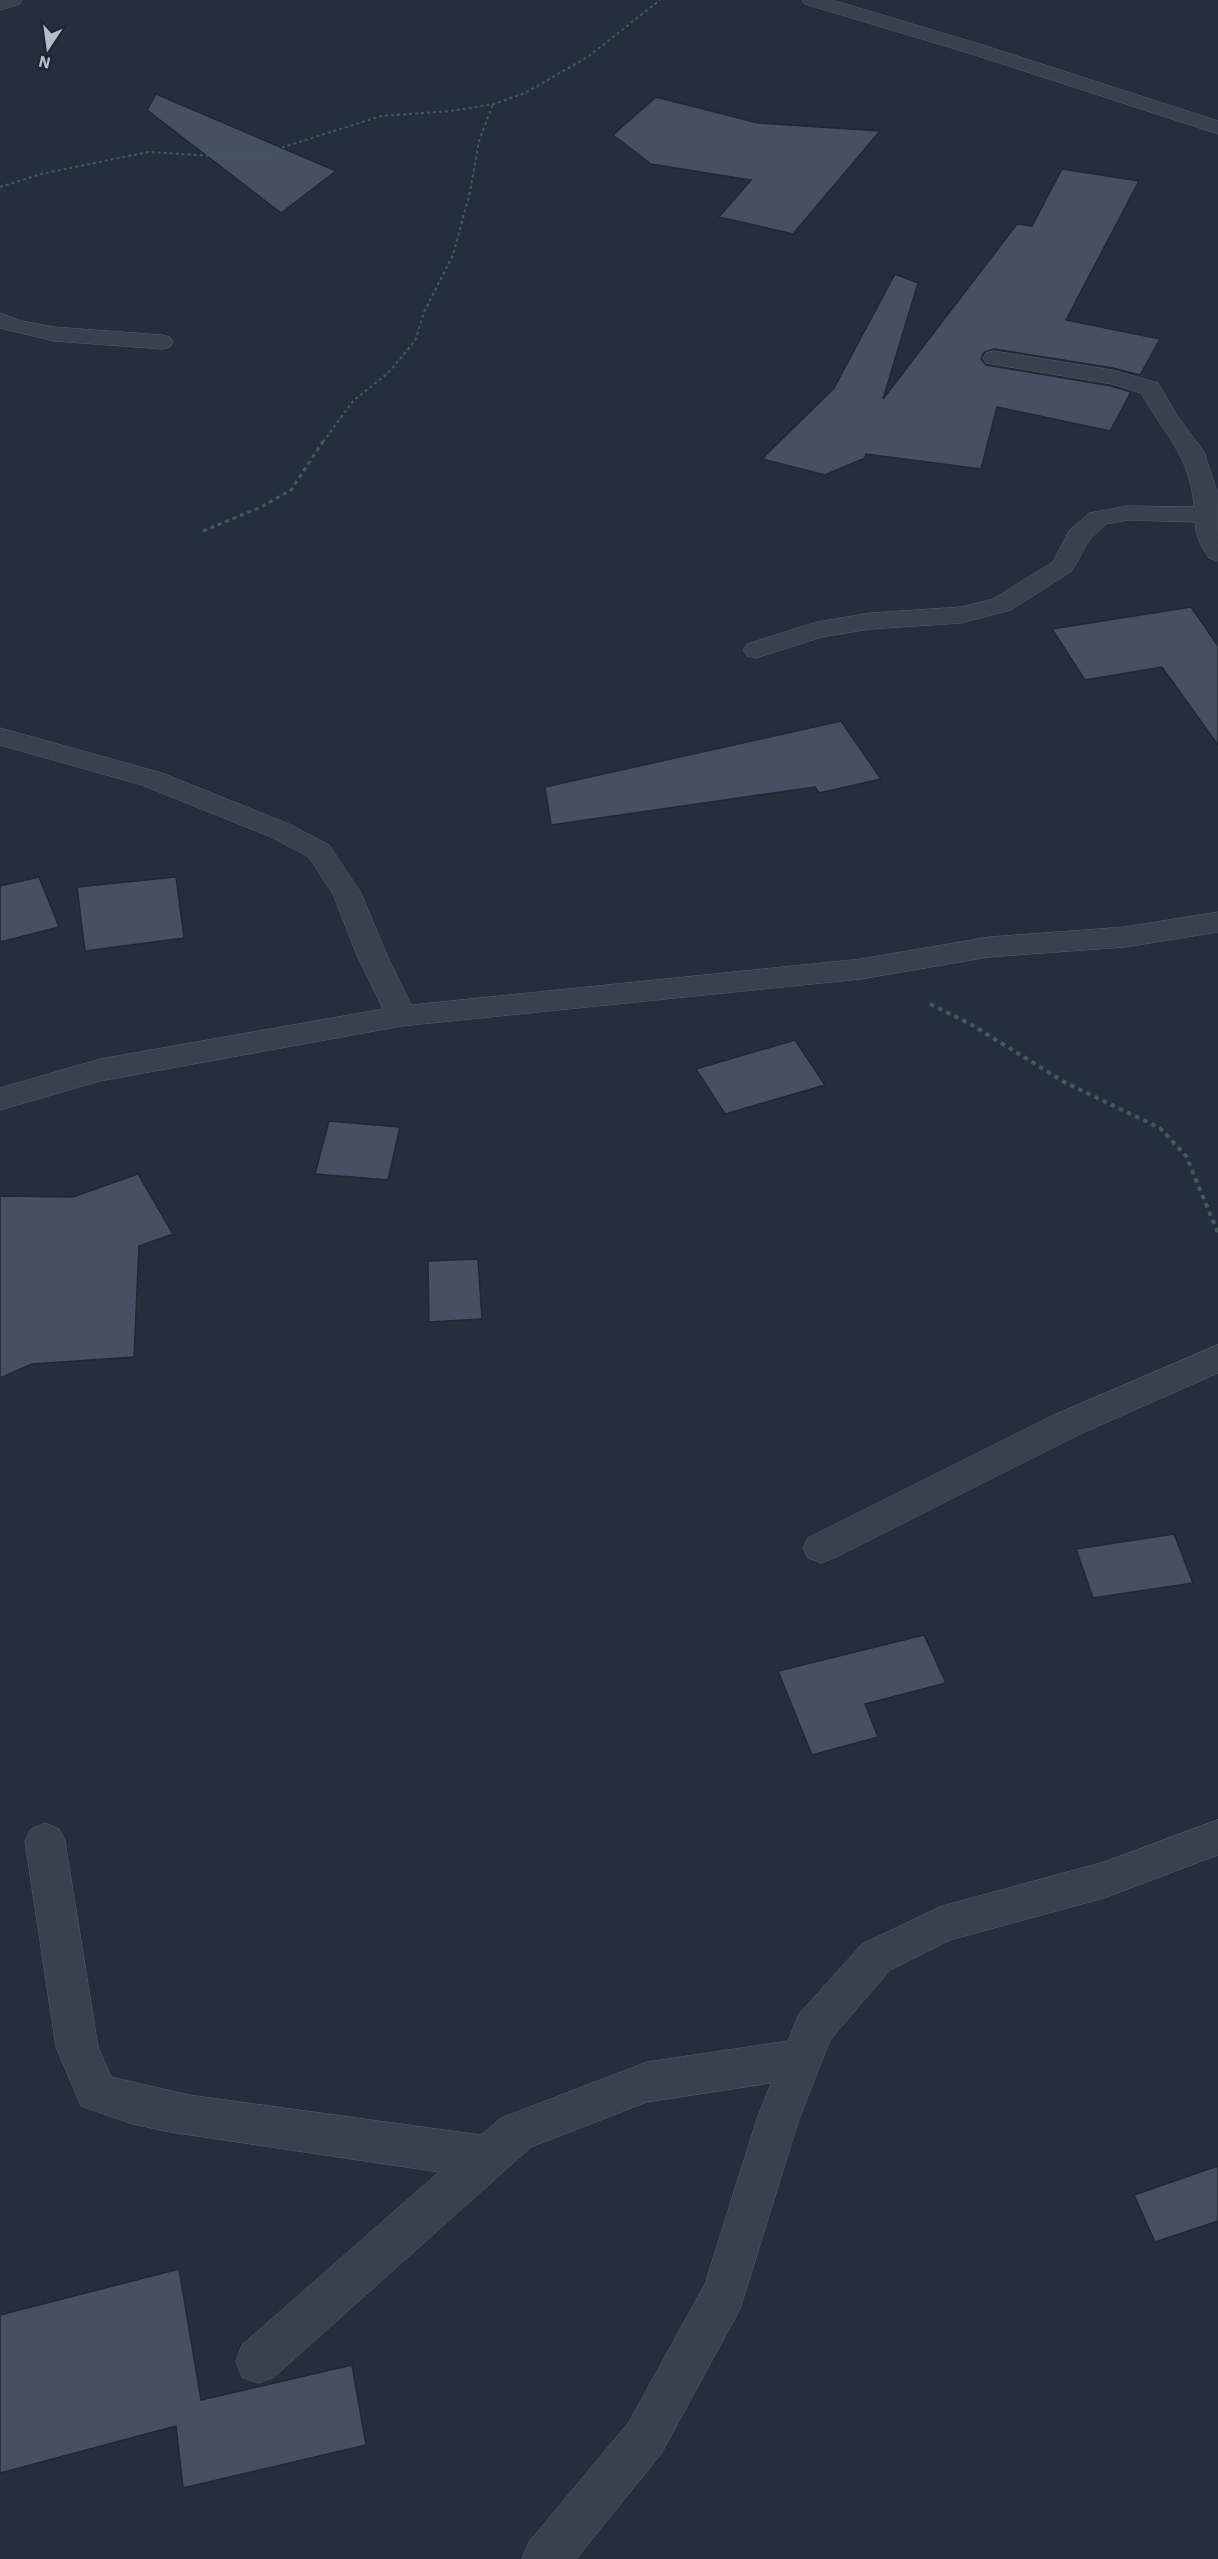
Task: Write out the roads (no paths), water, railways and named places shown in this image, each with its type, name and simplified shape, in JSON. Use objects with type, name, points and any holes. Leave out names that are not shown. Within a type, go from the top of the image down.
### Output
[{"type":"street","points":[[0,4],[13,0]]},
{"type":"street","points":[[812,0],[979,50],[1218,128]]},
{"type":"street","points":[[0,320],[7,324],[50,333],[162,342]]},
{"type":"street","points":[[994,358],[1030,367],[1119,377],[1150,388],[1166,417],[1192,452],[1205,491],[1208,533],[1218,553]]},
{"type":"street","points":[[756,650],[817,630],[870,621],[961,615],[1002,604],[1062,566],[1078,536],[1098,518],[1128,513],[1207,515]]},
{"type":"street","points":[[0,736],[152,779],[281,831],[319,851],[347,893],[370,953],[402,1016]]},
{"type":"street","points":[[0,1099],[100,1070],[402,1016],[861,969],[989,947],[1125,937],[1218,922]]},
{"type":"street","points":[[821,1548],[1068,1424],[1218,1358]]},
{"type":"street","points":[[546,2559],[645,2438],[724,2293],[778,2119],[814,2028],[876,1957],[942,1924],[1104,1880],[1218,1837]]},
{"type":"street","points":[[45,1841],[77,2047],[96,2092],[128,2105],[180,2114],[369,2143],[487,2157]]},
{"type":"street","points":[[258,2361],[516,2132],[647,2082],[803,2059]]}]
